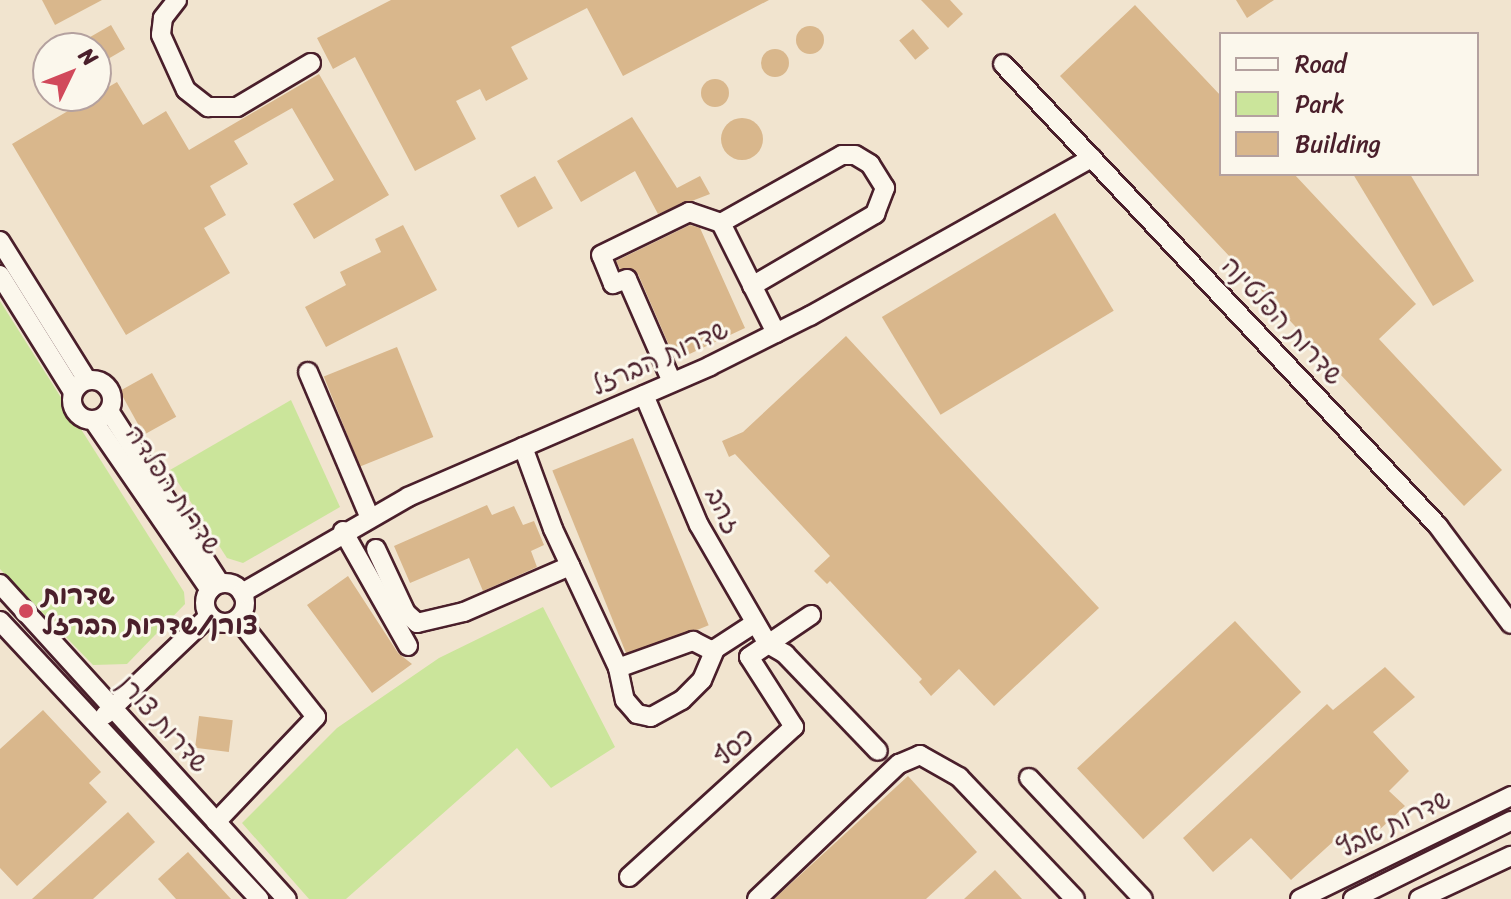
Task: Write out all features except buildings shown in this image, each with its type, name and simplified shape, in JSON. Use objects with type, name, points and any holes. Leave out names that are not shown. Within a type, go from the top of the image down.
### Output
[{"type":"street","points":[[177,0],[163,18],[161,35],[186,90],[208,107],[237,107],[311,63]]},
{"type":"street","name":"שדרות הפלטינה","points":[[1003,64],[1438,526],[1511,624]]},
{"type":"street","points":[[721,223],[842,155],[855,155],[870,164],[885,188],[875,214],[752,286]]},
{"type":"street","name":"שדרות הברזל","points":[[242,593],[369,516],[644,395],[776,333],[1092,158]]},
{"type":"street","points":[[672,382],[627,279],[613,284],[601,255],[689,212],[721,223],[776,333]]},
{"type":"street","points":[[0,241],[80,386],[76,412],[101,416],[109,388],[80,386]]},
{"type":"street","points":[[0,275],[80,386]]},
{"type":"street","points":[[308,372],[369,516]]},
{"type":"street","name":"זהב","points":[[644,395],[699,525],[768,644],[785,654],[878,751]]},
{"type":"street","name":"שדרות הפלדה","points":[[101,416],[215,587]]},
{"type":"street","points":[[523,447],[570,566],[618,668],[629,707],[651,717],[698,686],[713,651],[755,623]]},
{"type":"street","points":[[343,531],[408,646]]},
{"type":"street","points":[[376,549],[406,613],[417,623],[464,612],[570,566]]},
{"type":"street","name":"שדרות צורן","points":[[0,584],[287,899]]},
{"type":"street","points":[[233,584],[242,593],[245,604],[238,619],[226,624],[209,616],[205,603],[215,587],[233,584]]},
{"type":"street","points":[[768,644],[811,615]]},
{"type":"street","points":[[97,722],[209,616]]},
{"type":"street","points":[[216,822],[316,717],[238,619]]},
{"type":"street","name":"שדרות צורן","points":[[0,621],[259,899]]},
{"type":"street","points":[[618,668],[693,641],[713,651]]},
{"type":"street","name":"כסף","points":[[629,877],[794,727],[749,657],[768,644]]},
{"type":"street","points":[[757,899],[899,764],[920,755],[959,777],[1075,899]]},
{"type":"street","points":[[1029,778],[1143,899]]},
{"type":"street","name":"שדרות אבץ","points":[[1300,899],[1511,796]]},
{"type":"street","name":"שדרות אבץ","points":[[1353,899],[1511,821]]},
{"type":"street","points":[[1419,899],[1511,856]]},
{"type":"shaded area","points":[[0,0],[1511,0],[1511,899],[0,899]]},
{"type":"green space","points":[[0,301],[184,592],[185,604],[127,664],[93,665],[0,569]]},
{"type":"green space","points":[[291,400],[340,507],[243,563],[227,558],[170,470]]},
{"type":"green space","points":[[543,607],[615,747],[551,788],[517,748],[346,899],[309,899],[242,823],[337,728],[439,658]]},
{"type":"place","name":"שדרות צורן/שדרות הברזל","points":[[26,611]]}]
